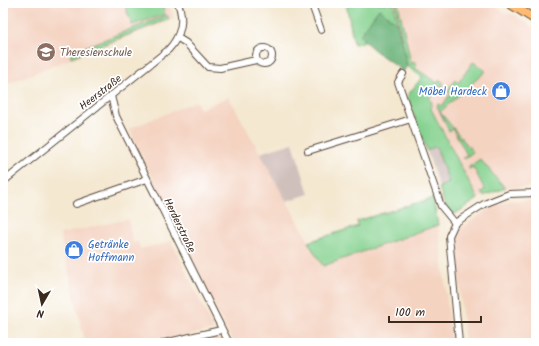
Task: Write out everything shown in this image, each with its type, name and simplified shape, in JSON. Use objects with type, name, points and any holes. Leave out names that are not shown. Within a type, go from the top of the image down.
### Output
[{"type":"main road","points":[[509,3],[536,20]]},
{"type":"street","points":[[178,3],[181,10],[182,24],[178,38],[186,43],[208,67],[220,68],[256,60]]},
{"type":"street","points":[[308,3],[312,5],[321,30]]},
{"type":"street","name":"Heerstraße","points":[[3,182],[168,50],[178,38]]},
{"type":"street","points":[[403,74],[398,82],[441,206],[455,222]]},
{"type":"street","name":"Herderstraße","points":[[111,96],[116,116],[221,330],[229,343]]},
{"type":"street","name":"Herderstraße","points":[[104,102],[116,116]]},
{"type":"street","points":[[308,151],[411,119]]},
{"type":"street","points":[[76,204],[147,179]]},
{"type":"street","points":[[459,343],[449,236],[455,222],[484,204],[509,194],[536,193]]},
{"type":"street","points":[[164,343],[221,330]]},
{"type":"shaded area","name":"Theresienschule","points":[[10,3],[168,3],[174,19],[3,85],[3,6]]},
{"type":"shaded area","points":[[393,3],[492,3],[505,13],[515,15],[536,29],[536,187],[505,188],[490,192],[478,199],[431,109],[428,100],[436,87],[407,66]]},
{"type":"shaded area","points":[[229,97],[312,247],[413,234],[438,225],[452,343],[234,343],[221,320],[129,129],[196,101],[200,109]]},
{"type":"shaded area","points":[[293,143],[309,194],[286,201],[260,153]]},
{"type":"shaded area","points":[[436,146],[449,183],[439,187],[427,151]]},
{"type":"shaded area","points":[[536,200],[536,343],[465,343],[455,240],[457,231],[496,205],[511,201]]},
{"type":"shaded area","points":[[128,219],[133,242],[138,242],[140,249],[167,243],[171,240],[214,330],[153,343],[85,343],[60,234]]},
{"type":"shaded area","points":[[216,333],[222,343],[175,343]]},
{"type":"green space","points":[[124,3],[162,3],[165,14],[132,25]]},
{"type":"green space","points":[[346,3],[393,3],[397,23],[379,9],[361,35],[364,41],[354,44]]},
{"type":"green space","points":[[395,3],[398,3],[411,63],[415,62],[417,64],[415,68],[437,83],[440,80],[443,82],[443,87],[439,85],[429,99],[432,102],[431,109],[478,199],[455,214],[448,210],[442,199],[439,187],[449,183],[436,146],[427,151],[407,96],[422,77],[407,66]]},
{"type":"green space","points":[[379,9],[397,23],[407,66],[403,72],[369,46],[360,35]]},
{"type":"green space","points":[[167,15],[169,19],[71,57],[70,53]]},
{"type":"green space","points":[[473,62],[486,71],[440,112],[473,152],[464,159],[463,158],[467,155],[453,129],[449,131],[437,106],[438,104],[442,106],[451,93],[447,91],[455,80],[458,83]]},
{"type":"green space","points":[[480,159],[505,188],[483,196],[481,192],[485,190],[473,167],[469,169],[469,167]]},
{"type":"green space","points":[[433,198],[438,225],[323,266],[308,242],[358,226],[357,221]]},
{"type":"place","name":"Theresienschule","points":[[46,52]]},
{"type":"place","name":"Möbel Hardeck","points":[[501,91]]},
{"type":"place","name":"Getränke Hoffmann","points":[[74,250]]}]
